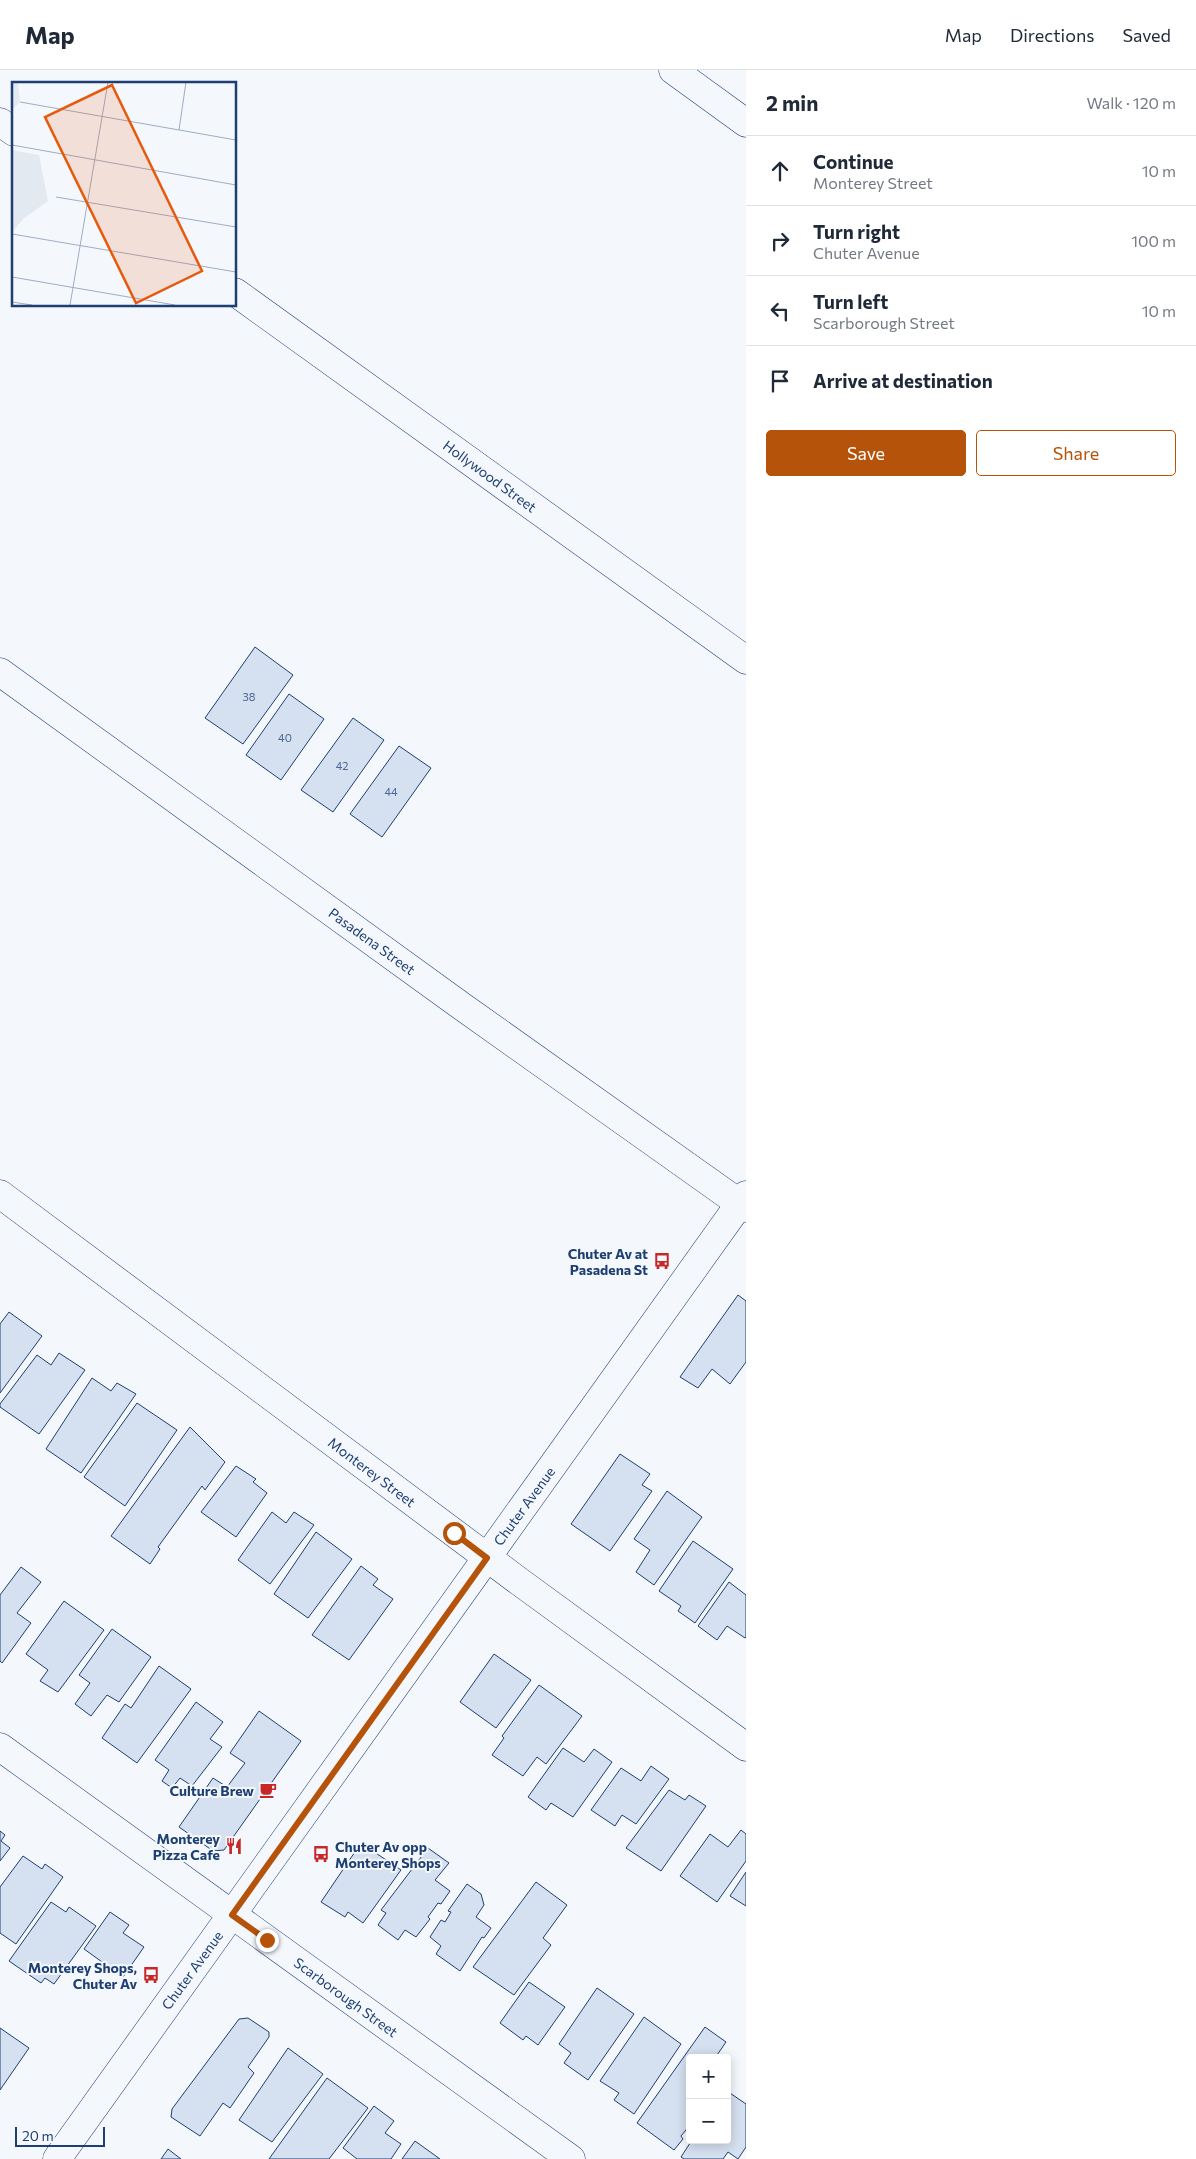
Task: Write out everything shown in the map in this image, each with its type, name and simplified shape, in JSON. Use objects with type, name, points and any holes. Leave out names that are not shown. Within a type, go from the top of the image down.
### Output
[{"type":"street","points":[[673,70],[746,123]]},
{"type":"street","points":[[0,122],[12,131]]},
{"type":"street","name":"Hollywood Street","points":[[236,293],[746,660]]},
{"type":"street","name":"Pasadena Street","points":[[0,672],[468,1010],[744,1202]]},
{"type":"street","name":"Monterey Street","points":[[0,1194],[487,1558],[746,1747]]},
{"type":"street","name":"Chuter Avenue","points":[[57,2159],[744,1202]]},
{"type":"street","name":"Scarborough Street","points":[[0,1747],[571,2159]]},
{"type":"building","points":[[255,647],[293,675],[243,744],[205,718]]},
{"type":"building","points":[[289,694],[324,719],[281,780],[246,755]]},
{"type":"building","points":[[353,718],[384,740],[333,812],[301,790]]},
{"type":"building","points":[[399,746],[431,768],[382,837],[350,814]]},
{"type":"building","points":[[738,1295],[746,1301],[746,1362],[730,1384],[712,1369],[698,1388],[680,1377]]},
{"type":"building","points":[[9,1312],[42,1336],[0,1393],[0,1324]]},
{"type":"building","points":[[59,1353],[85,1370],[39,1434],[0,1407],[0,1404],[37,1355],[51,1365]]},
{"type":"building","points":[[92,1378],[111,1391],[117,1383],[136,1394],[81,1473],[46,1449]]},
{"type":"building","points":[[137,1403],[177,1430],[125,1506],[84,1477]]},
{"type":"building","points":[[190,1427],[225,1462],[205,1490],[202,1486],[158,1547],[160,1549],[150,1564],[111,1536]]},
{"type":"building","points":[[620,1454],[650,1474],[642,1485],[652,1491],[610,1551],[571,1524]]},
{"type":"building","points":[[236,1466],[256,1479],[253,1482],[267,1493],[236,1537],[201,1512]]},
{"type":"building","points":[[667,1491],[702,1517],[654,1585],[636,1572],[650,1550],[634,1539]]},
{"type":"building","points":[[272,1512],[286,1523],[294,1512],[314,1525],[270,1584],[238,1560]]},
{"type":"building","points":[[316,1532],[352,1559],[308,1618],[274,1594]]},
{"type":"building","points":[[693,1541],[733,1569],[695,1623],[678,1611],[681,1606],[659,1591]]},
{"type":"building","points":[[361,1566],[378,1579],[373,1585],[393,1599],[349,1660],[312,1635]]},
{"type":"building","points":[[21,1567],[41,1582],[17,1613],[31,1623],[2,1663],[0,1661],[0,1595]]},
{"type":"building","points":[[729,1582],[746,1595],[746,1637],[727,1626],[717,1640],[698,1626]]},
{"type":"building","points":[[64,1601],[104,1630],[58,1692],[40,1681],[48,1670],[26,1654]]},
{"type":"building","points":[[112,1629],[151,1657],[119,1702],[107,1695],[91,1716],[75,1704],[90,1683],[79,1675]]},
{"type":"building","points":[[494,1654],[531,1680],[496,1728],[460,1702]]},
{"type":"building","points":[[159,1666],[191,1689],[137,1763],[102,1738],[125,1704],[131,1708]]},
{"type":"building","points":[[539,1685],[582,1716],[546,1764],[537,1757],[523,1776],[492,1755],[504,1738],[502,1736]]},
{"type":"building","points":[[196,1702],[223,1722],[210,1739],[222,1747],[192,1786],[180,1778],[172,1788],[162,1781],[169,1770],[155,1760]]},
{"type":"building","points":[[259,1711],[301,1741],[224,1850],[213,1851],[179,1827],[213,1778],[227,1787],[245,1763],[230,1753]]},
{"type":"building","points":[[563,1748],[584,1762],[594,1749],[612,1762],[573,1817],[551,1803],[546,1810],[528,1797]]},
{"type":"building","points":[[651,1766],[669,1779],[636,1824],[622,1815],[615,1826],[591,1810],[621,1768],[641,1781]]},
{"type":"building","points":[[669,1790],[685,1800],[689,1795],[706,1806],[661,1871],[626,1848]]},
{"type":"building","points":[[741,1830],[746,1834],[746,1861],[717,1902],[680,1876],[710,1834],[728,1847]]},
{"type":"building","points":[[0,1831],[5,1835],[1,1841],[10,1848],[0,1861]]},
{"type":"building","points":[[361,1843],[401,1870],[363,1923],[348,1912],[345,1917],[321,1902]]},
{"type":"building","points":[[428,1848],[449,1863],[435,1880],[450,1891],[441,1904],[438,1903],[428,1917],[430,1919],[416,1937],[405,1930],[398,1940],[378,1925],[386,1913],[381,1910]]},
{"type":"building","points":[[23,1856],[42,1869],[45,1864],[63,1877],[16,1944],[0,1933],[0,1887]]},
{"type":"building","points":[[746,1872],[746,1906],[730,1896]]},
{"type":"building","points":[[536,1882],[567,1905],[543,1938],[551,1945],[514,1995],[473,1967]]},
{"type":"building","points":[[467,1884],[481,1894],[484,1905],[476,1917],[491,1928],[484,1938],[482,1937],[460,1971],[436,1954],[441,1946],[430,1937],[441,1920],[445,1922],[451,1912],[448,1911]]},
{"type":"building","points":[[51,1902],[66,1912],[69,1907],[96,1926],[54,1984],[45,1978],[41,1983],[9,1961]]},
{"type":"building","points":[[110,1912],[129,1925],[123,1933],[144,1947],[123,1977],[84,1949]]},
{"type":"building","points":[[529,1982],[565,2007],[538,2045],[526,2036],[523,2040],[500,2023]]},
{"type":"building","points":[[597,1988],[634,2014],[588,2080],[564,2063],[571,2053],[559,2044]]},
{"type":"building","points":[[644,2017],[681,2044],[634,2114],[614,2100],[619,2093],[600,2081]]},
{"type":"building","points":[[248,2018],[269,2032],[269,2037],[248,2067],[254,2073],[230,2108],[223,2103],[200,2136],[171,2117],[172,2109],[239,2019]]},
{"type":"building","points":[[705,2027],[726,2042],[718,2054],[686,2054],[686,2130],[681,2136],[683,2139],[674,2150],[637,2123]]},
{"type":"building","points":[[0,2028],[29,2048],[0,2090]]},
{"type":"building","points":[[288,2048],[323,2074],[272,2142],[239,2120]]},
{"type":"building","points":[[327,2078],[368,2108],[329,2159],[269,2159]]},
{"type":"building","points":[[731,2094],[746,2104],[746,2147],[738,2159],[728,2152],[723,2159],[684,2159],[681,2157],[689,2144],[731,2144]]},
{"type":"building","points":[[374,2106],[394,2121],[385,2133],[401,2144],[391,2159],[357,2159],[343,2148]]},
{"type":"building","points":[[415,2141],[440,2159],[402,2159]]},
{"type":"building","points":[[168,2149],[181,2159],[161,2159]]},
{"type":"place","name":"Chuter Av at Pasadena St","points":[[662,1261]]},
{"type":"place","name":"Culture Brew","points":[[268,1790]]},
{"type":"place","name":"Monterey Pizza Cafe","points":[[234,1846]]},
{"type":"place","name":"Chuter Av opp Monterey Shops","points":[[321,1854]]},
{"type":"place","name":"Monterey Shops, Chuter Av","points":[[151,1975]]},
{"type":"route","points":[[267,1940],[232,1915],[487,1558],[454,1533]]}]
